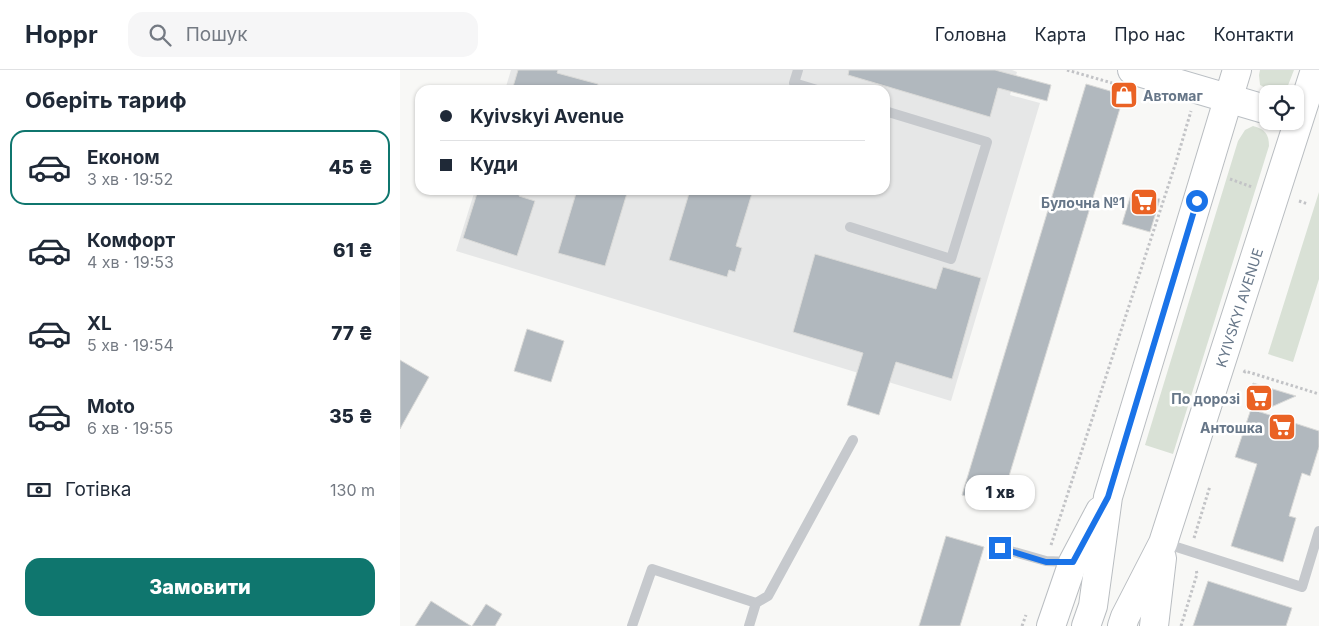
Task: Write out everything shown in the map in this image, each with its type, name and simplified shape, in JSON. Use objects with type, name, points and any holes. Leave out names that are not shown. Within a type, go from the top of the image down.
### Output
[{"type":"main road","points":[[1132,70],[1259,107]]},
{"type":"main road","points":[[1086,626],[1093,606],[1108,497],[1237,70]]},
{"type":"main road","name":"KYIVSKYI AVENUE","points":[[1304,101],[1315,70]]},
{"type":"main road","name":"KYIVSKYI AVENUE","points":[[1122,626],[1125,616],[1163,543],[1294,130]]},
{"type":"main road","points":[[1051,626],[1073,562],[1108,497]]},
{"type":"main road","points":[[1154,626],[1163,543]]},
{"type":"lane","points":[[798,70],[794,83],[801,85]]},
{"type":"lane","points":[[850,228],[951,259],[987,142],[890,113]]},
{"type":"lane","points":[[749,626],[756,603],[768,596],[853,440]]},
{"type":"lane","points":[[1163,543],[1302,587],[1319,531]]},
{"type":"lane","points":[[1000,548],[1046,562],[1073,562]]},
{"type":"lane","points":[[632,626],[652,569],[756,603]]},
{"type":"path","points":[[1046,562],[1176,162],[1197,88]]},
{"type":"path","points":[[1176,162],[1308,204]]},
{"type":"path","points":[[1242,379],[1245,371],[1319,394]]},
{"type":"path","points":[[1181,626],[1197,574],[1194,538],[1210,484]]},
{"type":"path","points":[[1022,626],[1029,608]]},
{"type":"shaded area","points":[[511,70],[1012,70],[1017,72],[1010,95],[1040,103],[951,401],[456,251],[473,195],[890,195],[890,85],[506,85]]},
{"type":"shaded area","points":[[1260,70],[1294,70],[1288,85],[1260,85]]},
{"type":"shaded area","points":[[1253,126],[1262,130],[1266,133],[1269,146],[1173,454],[1145,445],[1238,141],[1245,130]]},
{"type":"shaded area","points":[[1319,192],[1319,279],[1293,362],[1268,354]]},
{"type":"building","points":[[518,70],[558,70],[557,73],[598,84],[598,85],[514,85]]},
{"type":"building","points":[[849,70],[995,70],[1051,85],[1047,101],[998,88],[990,117],[890,87],[890,85],[882,85],[848,75]]},
{"type":"building","points":[[1086,84],[1124,95],[1000,506],[962,495]]},
{"type":"building","points":[[1132,191],[1160,199],[1150,232],[1122,224]]},
{"type":"building","points":[[476,195],[519,195],[535,201],[517,256],[463,238]]},
{"type":"building","points":[[575,195],[626,195],[605,266],[558,253]]},
{"type":"building","points":[[688,195],[751,195],[736,246],[742,248],[735,272],[729,270],[727,277],[669,260]]},
{"type":"building","points":[[815,254],[936,289],[943,267],[981,278],[952,379],[896,362],[879,415],[847,405],[863,353],[793,332]]},
{"type":"building","points":[[527,329],[564,341],[551,382],[514,371]]},
{"type":"building","points":[[400,360],[429,377],[400,429]]},
{"type":"building","name":"По дорозі","points":[[1253,383],[1296,396],[1260,412],[1246,407]]},
{"type":"building","points":[[1251,409],[1319,431],[1319,447],[1310,476],[1302,473],[1289,516],[1296,518],[1283,562],[1231,546],[1257,464],[1235,457]]},
{"type":"building","points":[[946,536],[984,547],[960,626],[919,626]]},
{"type":"building","points":[[1208,581],[1292,608],[1286,626],[1193,626]]},
{"type":"building","points":[[431,601],[471,626],[415,626]]},
{"type":"building","points":[[486,604],[502,614],[495,626],[472,626]]},
{"type":"place","name":"Автомаг","points":[[1124,95]]},
{"type":"place","name":"Булочна №1","points":[[1144,202]]},
{"type":"place","name":"По дорозі","points":[[1259,398]]},
{"type":"place","name":"Антошка","points":[[1282,427]]},
{"type":"route","points":[[1000,548],[1046,562],[1073,562],[1108,497],[1197,201]]}]
